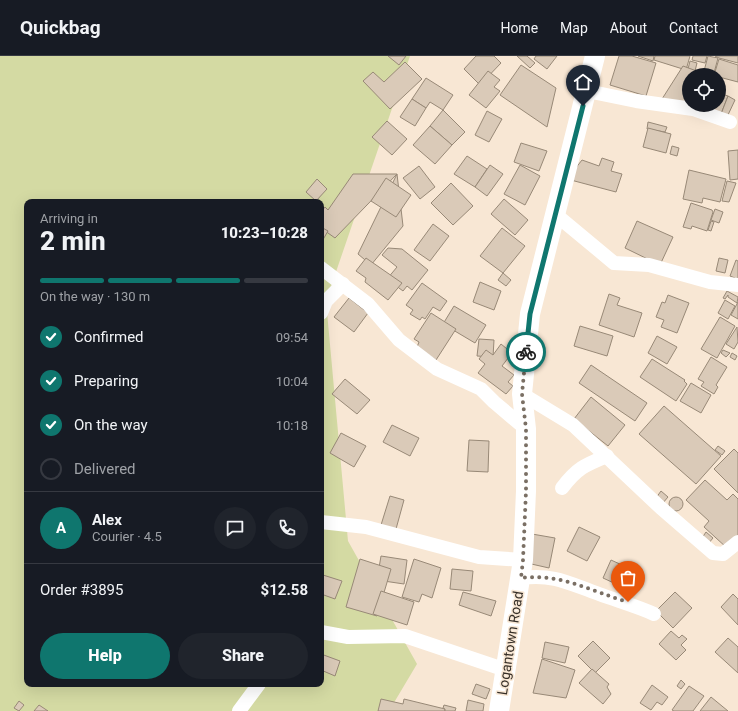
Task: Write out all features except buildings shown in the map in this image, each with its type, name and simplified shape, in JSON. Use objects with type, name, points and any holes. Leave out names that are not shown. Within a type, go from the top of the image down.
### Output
[{"type":"street","name":"Logantown Road","points":[[499,711],[522,569],[526,491],[526,429],[522,394],[530,314],[595,56]]},
{"type":"street","points":[[587,91],[636,101],[693,109],[730,122]]},
{"type":"street","points":[[555,214],[614,263],[649,265],[710,282],[738,285]]},
{"type":"street","points":[[324,270],[368,304],[399,340],[437,369],[481,389],[526,429]]},
{"type":"street","points":[[324,306],[326,301],[343,284]]},
{"type":"street","points":[[522,394],[573,425],[661,508],[713,553],[723,554],[738,542]]},
{"type":"street","points":[[562,488],[582,466],[607,456]]},
{"type":"street","points":[[324,522],[366,527],[522,569],[538,576],[566,580],[600,594],[628,602],[654,614]]},
{"type":"street","points":[[324,633],[348,637],[405,636],[506,670]]},
{"type":"street","points":[[239,711],[257,687]]},
{"type":"green space","points":[[0,56],[410,56],[326,301],[348,541],[417,664],[389,711],[0,711]]},
{"type":"way so far","points":[[526,352],[522,394],[526,429],[526,491],[521,578],[538,576],[566,580],[600,594],[628,602]]},
{"type":"route","points":[[526,352],[530,314],[583,106]]}]
